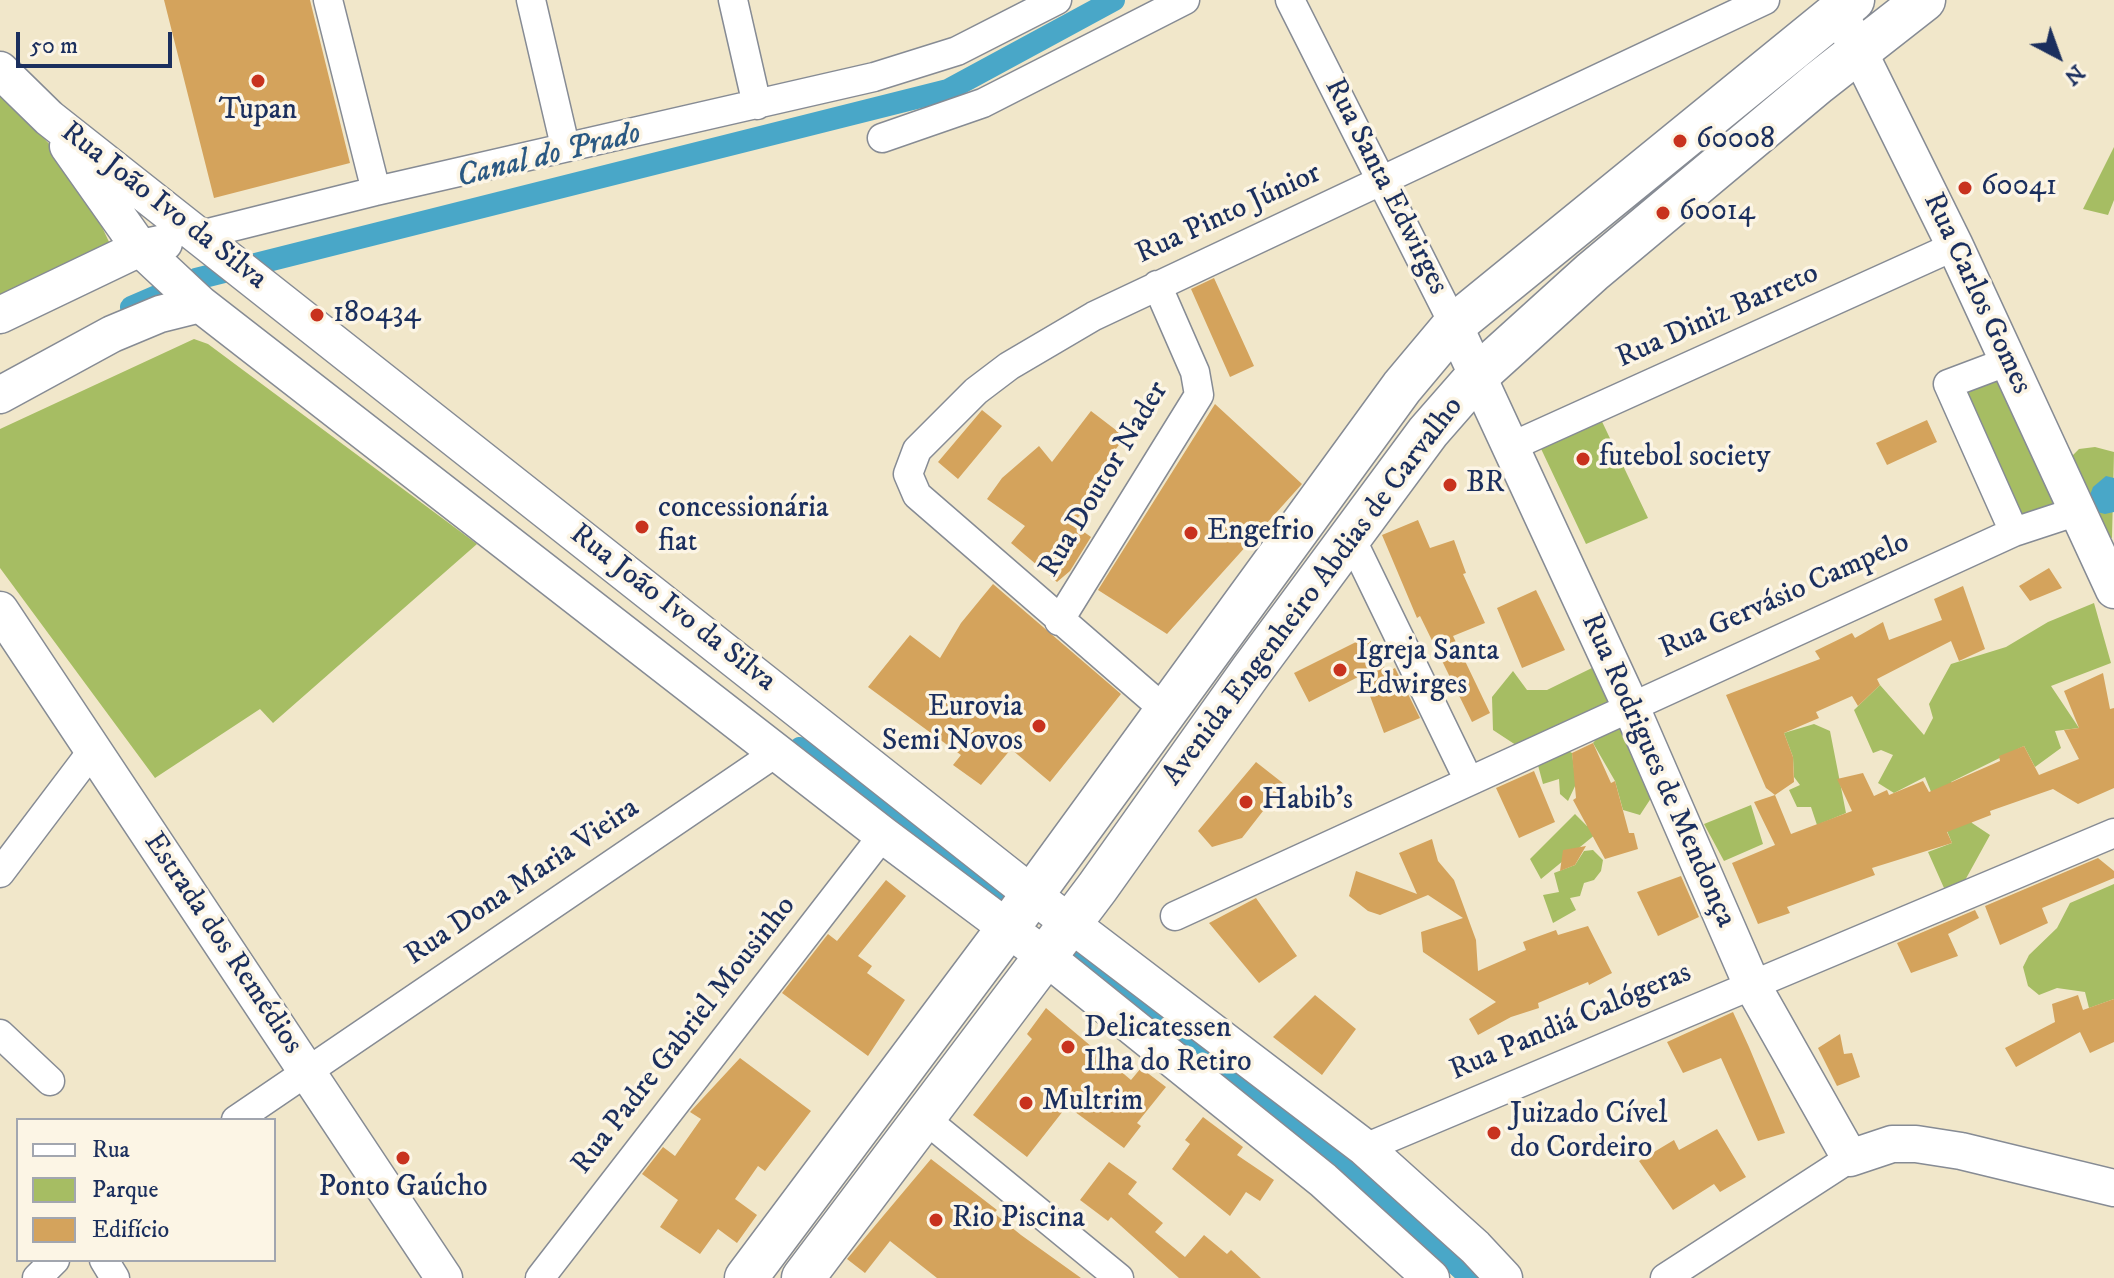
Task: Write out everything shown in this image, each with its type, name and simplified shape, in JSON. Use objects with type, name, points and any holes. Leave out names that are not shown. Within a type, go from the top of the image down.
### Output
[{"type":"highway","name":"Avenida Engenheiro Abdias de Carvalho","points":[[815,1274],[924,1118],[1071,923],[1428,432],[1477,376],[1592,272],[1924,0]]},
{"type":"highway","name":"Avenida Engenheiro Abdias de Carvalho","points":[[746,1278],[1033,895],[1402,387],[1454,325],[1842,4]]},
{"type":"main road","name":"Rua Carlos Gomes","points":[[1842,4],[1860,52],[1955,246],[2114,590]]},
{"type":"main road","points":[[0,70],[49,118]]},
{"type":"main road","name":"Rua João Ivo da Silva","points":[[49,118],[1033,895],[1365,1148],[1504,1278]]},
{"type":"main road","name":"Rua João Ivo da Silva","points":[[49,118],[150,258],[194,298],[883,835],[1046,957],[1323,1180],[1431,1278]]},
{"type":"main road","points":[[0,315],[150,258],[200,235]]},
{"type":"main road","points":[[0,395],[112,334],[194,298]]},
{"type":"main road","name":"Rua Santa Edwirges","points":[[1454,325],[1477,376]]},
{"type":"main road","name":"Rua Rodrigues de Mendonça","points":[[1477,376],[1630,705],[1751,983],[1850,1158]]},
{"type":"main road","name":"Estrada dos Remédios","points":[[0,610],[444,1278]]},
{"type":"main road","points":[[1850,1158],[1892,1144],[1916,1144],[1961,1151],[2114,1188]]},
{"type":"street","points":[[328,0],[376,191]]},
{"type":"street","points":[[531,0],[565,146]]},
{"type":"street","points":[[733,0],[757,105]]},
{"type":"street","points":[[200,235],[565,146],[874,77],[957,51],[1057,0]]},
{"type":"street","points":[[882,138],[983,103],[1185,0]]},
{"type":"street","name":"Rua Santa Edwirges","points":[[1290,0],[1454,325]]},
{"type":"street","name":"Rua Pinto Júnior","points":[[1059,621],[948,525],[910,484],[908,474],[917,450],[976,391],[1009,366],[1157,285],[1384,182],[1765,0]]},
{"type":"street","name":"Rua Diniz Barreto","points":[[1508,448],[1955,246]]},
{"type":"street","name":"Rua Doutor Nader","points":[[1059,621],[1199,395],[1195,372],[1157,285]]},
{"type":"street","points":[[2009,361],[1948,384],[2014,532]]},
{"type":"street","name":"Rua Gervásio Campelo","points":[[1175,916],[1468,779],[2014,532],[2078,511]]},
{"type":"street","points":[[1350,536],[1468,779]]},
{"type":"street","points":[[1059,621],[1166,711]]},
{"type":"street","points":[[0,873],[93,750]]},
{"type":"street","name":"Rua Dona Maria Vieira","points":[[239,1118],[306,1069],[777,752]]},
{"type":"street","name":"Rua Pandiá Calógeras","points":[[1365,1148],[1751,983],[2114,833]]},
{"type":"street","name":"Rua Padre Gabriel Mousinho","points":[[540,1278],[883,835]]},
{"type":"street","points":[[0,1034],[50,1081]]},
{"type":"street","points":[[924,1118],[1119,1278]]},
{"type":"street","points":[[1665,1278],[1850,1158]]},
{"type":"street","points":[[37,1278],[53,1262]]},
{"type":"green space","points":[[0,92],[55,150],[95,212],[110,244],[0,296]]},
{"type":"green space","points":[[2114,147],[2114,200],[2108,215],[2083,209]]},
{"type":"green space","points":[[194,339],[208,344],[477,544],[273,723],[260,709],[155,778],[0,568],[0,429]]},
{"type":"green space","points":[[1997,378],[2059,509],[2014,527],[1955,390]]},
{"type":"green space","name":"futebol society","points":[[1596,409],[1648,518],[1586,544],[1535,436]]},
{"type":"green space","points":[[2095,447],[2114,452],[2112,538],[2108,537],[2070,458],[2079,449]]},
{"type":"green space","points":[[2094,603],[2111,663],[2051,686],[2079,728],[2055,731],[2061,748],[2035,767],[2024,746],[1951,782],[1972,823],[1990,835],[1963,884],[1944,888],[1928,852],[1952,843],[1925,777],[1894,793],[1878,783],[1893,755],[1881,750],[1873,753],[1854,710],[1880,685],[1924,735],[1933,718],[1929,704],[1951,664],[2006,647],[2048,622]]},
{"type":"green space","points":[[1596,666],[1616,703],[1522,749],[1493,730],[1492,697],[1513,671],[1527,690],[1547,690]]},
{"type":"green space","points":[[1627,717],[1659,786],[1640,815],[1623,810],[1615,781],[1593,743],[1610,723]]},
{"type":"green space","points":[[1814,724],[1830,731],[1846,813],[1817,825],[1811,807],[1797,807],[1789,790],[1800,785],[1794,777],[1793,757],[1784,733]]},
{"type":"green space","points":[[1559,746],[1572,753],[1576,784],[1568,801],[1560,794],[1559,779],[1543,784],[1535,754]]},
{"type":"green space","points":[[1751,805],[1763,844],[1724,861],[1704,824]]},
{"type":"green space","points":[[1575,814],[1587,826],[1613,820],[1541,879],[1530,859]]},
{"type":"green space","points":[[1593,850],[1603,860],[1601,871],[1594,880],[1584,883],[1580,896],[1570,898],[1576,910],[1553,923],[1543,895],[1559,892],[1554,873],[1575,865],[1584,851]]},
{"type":"green space","points":[[2114,884],[2114,999],[2089,1008],[2085,992],[2057,988],[2039,995],[2028,986],[2023,967],[2029,955],[2057,928],[2070,903]]},
{"type":"water","points":[[2106,476],[2114,478],[2114,512],[2105,514],[2097,512],[2090,495],[2093,487]]},
{"type":"building","name":"Tupan","points":[[164,0],[310,0],[350,163],[214,198]]},
{"type":"building","points":[[1214,278],[1254,366],[1230,377],[1191,289]]},
{"type":"building","name":"Engefrio","points":[[1215,404],[1302,484],[1167,634],[1098,590]]},
{"type":"building","points":[[982,410],[1002,426],[958,479],[938,462]]},
{"type":"building","points":[[1091,411],[1125,437],[1089,484],[1098,492],[1073,524],[1091,537],[1070,571],[1057,582],[1011,543],[1025,526],[987,499],[1002,478],[1039,446],[1052,462]]},
{"type":"building","points":[[1927,420],[1937,442],[1887,465],[1876,443]]},
{"type":"building","points":[[1418,520],[1430,548],[1454,540],[1466,573],[1463,574],[1485,623],[1453,636],[1490,713],[1472,722],[1420,616],[1417,618],[1382,535]]},
{"type":"building","points":[[2049,568],[2062,588],[2030,601],[2019,586]]},
{"type":"building","points":[[993,584],[1121,694],[1050,782],[1011,749],[981,785],[953,765],[961,755],[868,687],[910,635],[940,658],[961,623]]},
{"type":"building","points":[[1963,586],[1985,649],[1959,661],[1951,641],[1877,679],[1880,685],[1858,706],[1852,696],[1816,712],[1819,718],[1784,733],[1793,757],[1794,782],[1775,795],[1766,788],[1726,695],[1820,659],[1815,651],[1852,633],[1855,638],[1883,622],[1889,640],[1942,620],[1934,599]]},
{"type":"building","points":[[1536,590],[1565,650],[1522,668],[1497,608]]},
{"type":"building","points":[[1368,636],[1387,672],[1395,668],[1420,718],[1384,733],[1362,675],[1309,702],[1294,673]]},
{"type":"building","points":[[2103,673],[2110,709],[2114,708],[2114,788],[2078,804],[2053,789],[1990,811],[1991,815],[1947,832],[1952,843],[1872,868],[1875,875],[1787,907],[1790,913],[1758,924],[1732,863],[1775,845],[1754,802],[1775,795],[1791,834],[1852,811],[1837,779],[1863,773],[1874,796],[1887,790],[1889,795],[1923,781],[1929,792],[2000,761],[1999,756],[2024,746],[2039,775],[2079,759],[2064,730],[2079,728],[2064,691]]},
{"type":"building","points":[[1593,743],[1611,783],[1615,781],[1629,833],[1634,833],[1638,849],[1605,859],[1573,800],[1576,798],[1572,753]]},
{"type":"building","name":"Habib's","points":[[1256,762],[1284,784],[1242,838],[1212,847],[1198,831]]},
{"type":"building","points":[[1534,771],[1555,822],[1519,838],[1496,788]]},
{"type":"building","points":[[1432,839],[1438,861],[1454,880],[1476,940],[1478,971],[1526,950],[1523,942],[1556,930],[1558,935],[1588,926],[1612,973],[1589,985],[1588,982],[1538,1003],[1539,1008],[1511,1017],[1478,1035],[1469,1019],[1496,1002],[1423,952],[1421,932],[1463,918],[1428,895],[1380,915],[1368,911],[1349,896],[1356,871],[1417,894],[1399,853]]},
{"type":"building","points":[[1586,846],[1575,865],[1560,871],[1563,850]]},
{"type":"building","points":[[2098,858],[2114,871],[2114,878],[2042,908],[2048,923],[2000,945],[1985,906]]},
{"type":"building","points":[[1681,876],[1699,917],[1658,936],[1637,892]]},
{"type":"building","points":[[886,880],[906,896],[858,956],[872,966],[867,973],[905,1000],[868,1056],[782,993],[828,934],[837,941]]},
{"type":"building","points":[[1256,898],[1297,956],[1259,983],[1209,923]]},
{"type":"building","points":[[1975,910],[1979,918],[1948,934],[1958,956],[1911,973],[1897,943]]},
{"type":"building","points":[[1315,995],[1356,1029],[1322,1075],[1273,1037]]},
{"type":"building","points":[[2078,995],[2083,1010],[2114,999],[2114,1042],[2090,1053],[2080,1032],[2016,1067],[2005,1048],[2055,1022],[2052,1004]]},
{"type":"building","points":[[1046,1008],[1131,1080],[1141,1068],[1166,1087],[1137,1123],[1141,1126],[1124,1148],[1067,1106],[1027,1157],[973,1115],[1032,1039],[1027,1034]]},
{"type":"building","points":[[1733,1012],[1785,1133],[1758,1141],[1721,1058],[1683,1073],[1667,1042]]},
{"type":"building","points":[[1840,1034],[1844,1054],[1852,1053],[1860,1077],[1837,1086],[1818,1048]]},
{"type":"building","points":[[740,1058],[811,1111],[765,1171],[758,1166],[735,1199],[757,1215],[737,1243],[718,1229],[700,1254],[660,1227],[678,1200],[642,1174],[663,1147],[675,1156],[701,1119],[690,1112]]},
{"type":"building","points":[[1203,1117],[1243,1147],[1237,1155],[1274,1180],[1260,1201],[1246,1192],[1230,1216],[1172,1169],[1190,1144],[1185,1140]]},
{"type":"building","points":[[1717,1129],[1746,1177],[1720,1192],[1714,1184],[1673,1210],[1639,1161],[1674,1140],[1679,1150]]},
{"type":"building","points":[[931,1159],[997,1210],[994,1213],[1021,1235],[1081,1278],[937,1278],[890,1241],[865,1273],[847,1259]]},
{"type":"building","points":[[1109,1162],[1137,1182],[1128,1194],[1163,1223],[1155,1232],[1185,1257],[1204,1235],[1227,1254],[1231,1250],[1261,1278],[1179,1278],[1111,1217],[1108,1221],[1080,1200]]},
{"type":"waterway","name":"Canal do Prado","points":[[131,307],[196,279],[948,90],[1114,0]]},
{"type":"waterway","points":[[800,748],[995,893]]},
{"type":"waterway","points":[[1077,955],[1368,1183],[1471,1278]]},
{"type":"place","name":"Tupan","points":[[258,81]]},
{"type":"place","name":"60008","points":[[1680,141]]},
{"type":"place","name":"60041","points":[[1965,188]]},
{"type":"place","name":"60014","points":[[1663,213]]},
{"type":"place","name":"180434","points":[[317,315]]},
{"type":"place","name":"futebol society","points":[[1583,459]]},
{"type":"place","name":"BR","points":[[1450,485]]},
{"type":"place","name":"concessionária fiat","points":[[642,527]]},
{"type":"place","name":"Engefrio","points":[[1191,533]]},
{"type":"place","name":"Igreja Santa Edwirges","points":[[1340,670]]},
{"type":"place","name":"Eurovia Semi Novos","points":[[1039,726]]},
{"type":"place","name":"Habib's","points":[[1246,802]]},
{"type":"place","name":"Delicatessen Ilha do Retiro","points":[[1068,1047]]},
{"type":"place","name":"Multrim","points":[[1026,1103]]},
{"type":"place","name":"Juizado Cível do Cordeiro","points":[[1494,1133]]},
{"type":"place","name":"Ponto Gaúcho","points":[[403,1158]]},
{"type":"place","name":"Rio Piscina","points":[[936,1220]]}]
